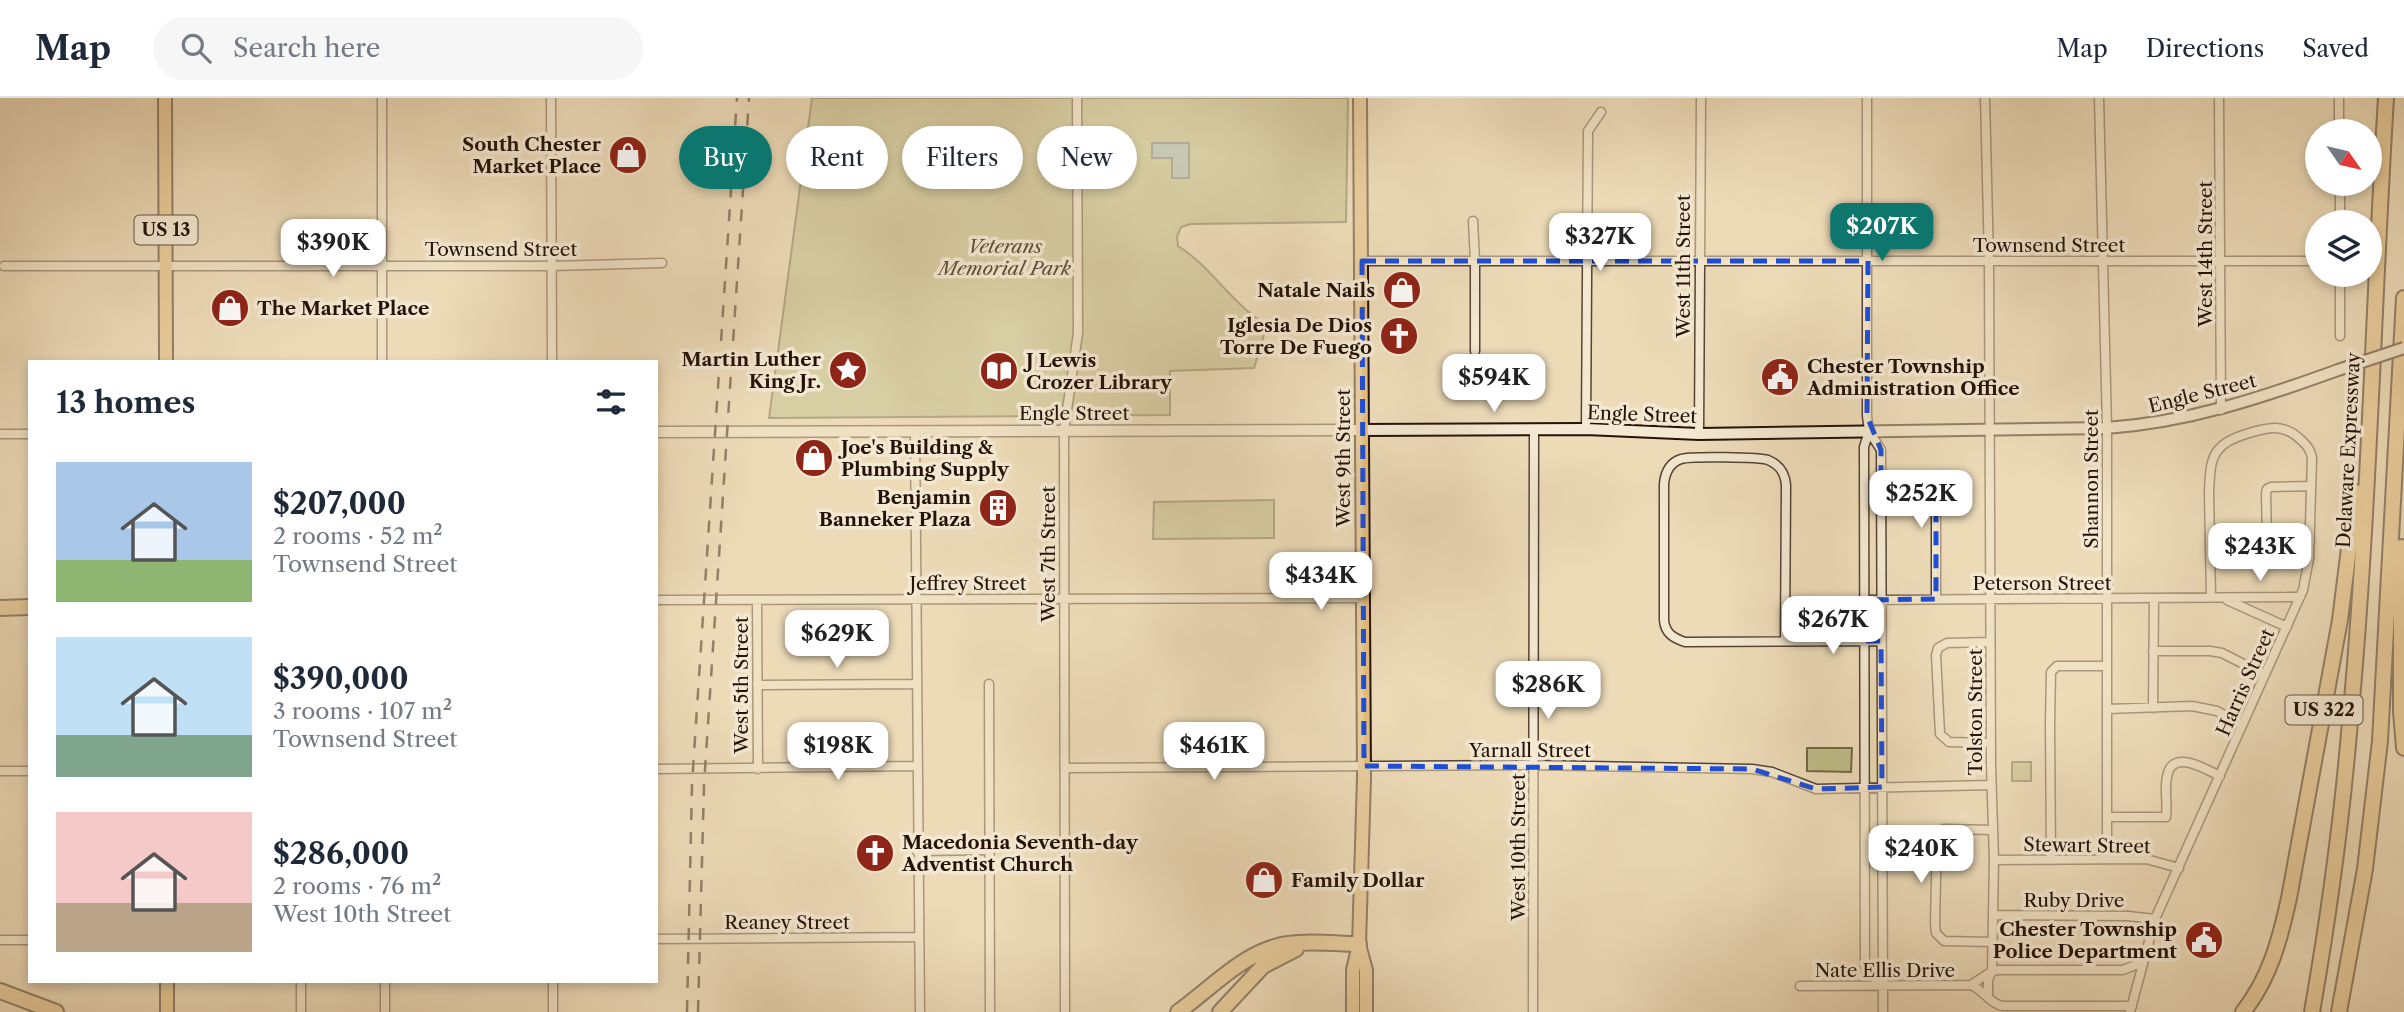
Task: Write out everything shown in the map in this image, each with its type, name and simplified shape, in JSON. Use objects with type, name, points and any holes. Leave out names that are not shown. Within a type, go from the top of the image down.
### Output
[{"type":"highway","name":"Delaware Expressway","points":[[2312,1012],[2334,863],[2358,622],[2386,98]]},
{"type":"highway","points":[[2339,1012],[2359,906],[2381,729],[2404,298]]},
{"type":"highway","points":[[2403,315],[2404,347]]},
{"type":"highway","name":"US 322","points":[[2243,1012],[2269,970],[2280,941],[2290,898],[2340,620],[2351,546],[2357,474],[2370,397]]},
{"type":"highway","points":[[2404,478],[2400,610],[2404,748]]},
{"type":"highway","points":[[0,608],[28,607]]},
{"type":"highway","points":[[2349,1012],[2359,906]]},
{"type":"highway","points":[[1178,1012],[1257,954],[1285,944],[1359,944]]},
{"type":"highway","points":[[1220,1012],[1255,974],[1272,960],[1291,951],[1322,944]]},
{"type":"highway","points":[[0,991],[56,1012]]},
{"type":"main road","name":"US 13","points":[[165,98],[166,360]]},
{"type":"main road","name":"West 9th Street","points":[[1353,1012],[1353,970],[1359,944],[1364,766],[1360,98]]},
{"type":"main road","name":"Engle Street","points":[[1362,430],[1586,429],[1699,434],[2107,428],[2150,424],[2221,410],[2404,347]]},
{"type":"main road","name":"West 9th Street","points":[[1359,944],[1366,970],[1366,1012]]},
{"type":"main road","points":[[167,983],[167,1012]]},
{"type":"street","points":[[382,98],[382,360]]},
{"type":"street","points":[[551,98],[552,360]]},
{"type":"street","name":"West 7th Street","points":[[1065,1012],[1064,431],[1078,333],[1077,98]]},
{"type":"street","name":"West 11th Street","points":[[1699,434],[1701,98]]},
{"type":"street","points":[[1867,98],[1867,416],[1869,431],[1881,450],[1883,1012]]},
{"type":"street","name":"Tolston Street","points":[[1985,98],[1989,261],[1991,785],[1994,860],[1992,971],[1988,995]]},
{"type":"street","name":"Shannon Street","points":[[2099,98],[2107,428],[2107,859]]},
{"type":"street","name":"West 14th Street","points":[[2219,98],[2221,410]]},
{"type":"street","points":[[2339,98],[2339,119]]},
{"type":"street","points":[[1586,429],[1588,131],[1601,112]]},
{"type":"street","points":[[1473,220],[1475,351]]},
{"type":"street","name":"Townsend Street","points":[[1362,261],[2305,261]]},
{"type":"street","name":"Townsend Street","points":[[4,266],[552,266],[662,263]]},
{"type":"street","points":[[2340,287],[2340,336]]},
{"type":"street","name":"West 10th Street","points":[[1533,1012],[1534,429]]},
{"type":"street","name":"Harris Street","points":[[2131,1009],[2155,919],[2300,597],[2309,559],[2311,453],[2303,441],[2288,429],[2263,429],[2236,437],[2219,449],[2210,475],[2211,597]]},
{"type":"street","name":"Engle Street","points":[[658,432],[1362,430]]},
{"type":"street","points":[[915,431],[920,1012]]},
{"type":"street","points":[[1869,431],[1864,447],[1866,966],[1867,971],[1882,986]]},
{"type":"street","points":[[0,434],[28,434]]},
{"type":"street","points":[[1785,641],[1784,474],[1779,467],[1763,458],[1687,458],[1671,466],[1664,484],[1664,606],[1665,625],[1672,636],[1685,642],[1881,641]]},
{"type":"street","points":[[2310,542],[2271,544],[2267,541],[2266,493],[2271,486],[2311,486]]},
{"type":"street","points":[[1881,487],[1924,488],[1933,491],[1936,496],[1936,599]]},
{"type":"street","name":"Jeffrey Street","points":[[658,600],[1363,597]]},
{"type":"street","name":"Peterson Street","points":[[1864,600],[2300,597]]},
{"type":"street","points":[[2153,708],[2154,598]]},
{"type":"street","name":"Peterson Street","points":[[2221,598],[2287,627]]},
{"type":"street","name":"West 5th Street","points":[[757,600],[758,769]]},
{"type":"street","points":[[1990,642],[1947,643],[1938,648],[1936,655],[1940,734],[1949,742],[1991,743]]},
{"type":"street","points":[[2153,652],[2222,653],[2265,675]]},
{"type":"street","points":[[2051,860],[2051,672],[2057,666],[2063,665],[2107,666]]},
{"type":"street","points":[[757,685],[916,684]]},
{"type":"street","points":[[989,684],[990,1012]]},
{"type":"street","points":[[2107,709],[2203,707],[2217,711],[2242,725]]},
{"type":"street","points":[[2107,817],[2163,818],[2167,814],[2167,775],[2174,765],[2186,761],[2220,776]]},
{"type":"street","name":"Yarnall Street","points":[[1065,768],[1534,765],[1752,769],[1772,772],[1816,789],[1991,785]]},
{"type":"street","points":[[658,769],[917,766]]},
{"type":"street","points":[[0,771],[28,771]]},
{"type":"street","points":[[1992,830],[1944,829],[1937,835],[1935,924],[1936,933],[1944,941],[1993,942]]},
{"type":"street","points":[[918,851],[991,850]]},
{"type":"street","name":"Stewart Street","points":[[1994,860],[2147,859],[2179,868]]},
{"type":"street","name":"Ruby Drive","points":[[1993,915],[2128,916],[2155,919]]},
{"type":"street","name":"Reaney Street","points":[[658,939],[918,937]]},
{"type":"street","points":[[0,940],[28,940]]},
{"type":"street","points":[[1971,985],[1992,971],[2123,970],[2138,964],[2144,958]]},
{"type":"street","points":[[2123,970],[2133,975],[2139,983]]},
{"type":"street","points":[[301,983],[301,1012]]},
{"type":"street","points":[[384,983],[385,1012]]},
{"type":"street","points":[[553,983],[553,1012]]},
{"type":"street","name":"Nate Ellis Drive","points":[[1800,986],[1971,985],[1988,995],[1997,1005],[2131,1009]]},
{"type":"highlighted area","points":[[1362,261],[1868,261],[1867,416],[1881,450],[1881,487],[1924,487],[1936,496],[1936,599],[1864,600],[1863,641],[1881,641],[1882,787],[1816,789],[1752,769],[1364,766]]},
{"type":"green space","name":"Veterans Memorial Park","points":[[812,98],[1348,98],[1346,222],[1191,224],[1181,227],[1177,237],[1178,246],[1201,264],[1243,307],[1267,325],[1254,368],[1170,371],[1170,415],[769,418],[800,189],[888,189],[888,126],[808,126]]},
{"type":"green space","points":[[1274,500],[1274,538],[1153,539],[1154,502]]},
{"type":"green space","points":[[1807,748],[1852,748],[1851,772],[1807,771]]},
{"type":"green space","points":[[2012,762],[2031,762],[2031,781],[2012,781]]},
{"type":"water","points":[[1152,143],[1189,143],[1189,178],[1172,178],[1172,158],[1152,158]]},
{"type":"railway","points":[[687,1012],[692,784],[737,98]]},
{"type":"railway","points":[[698,1012],[704,785],[749,98]]},
{"type":"place","name":"South Chester Market Place","points":[[628,155]]},
{"type":"place","name":"Natale Nails","points":[[1402,290]]},
{"type":"place","name":"The Market Place","points":[[230,308]]},
{"type":"place","name":"Iglesia De Dios Torre De Fuego","points":[[1399,336]]},
{"type":"place","name":"Martin Luther King Jr.","points":[[848,370]]},
{"type":"place","name":"J Lewis Crozer Library","points":[[999,371]]},
{"type":"place","name":"Chester Township Administration Office","points":[[1780,377]]},
{"type":"place","name":"Joe's Building & Plumbing Supply","points":[[814,458]]},
{"type":"place","name":"Benjamin Banneker Plaza","points":[[998,508]]},
{"type":"place","name":"Macedonia Seventh-day Adventist Church","points":[[875,853]]},
{"type":"place","name":"Family Dollar","points":[[1264,880]]},
{"type":"place","name":"Chester Township Police Department","points":[[2204,940]]}]
